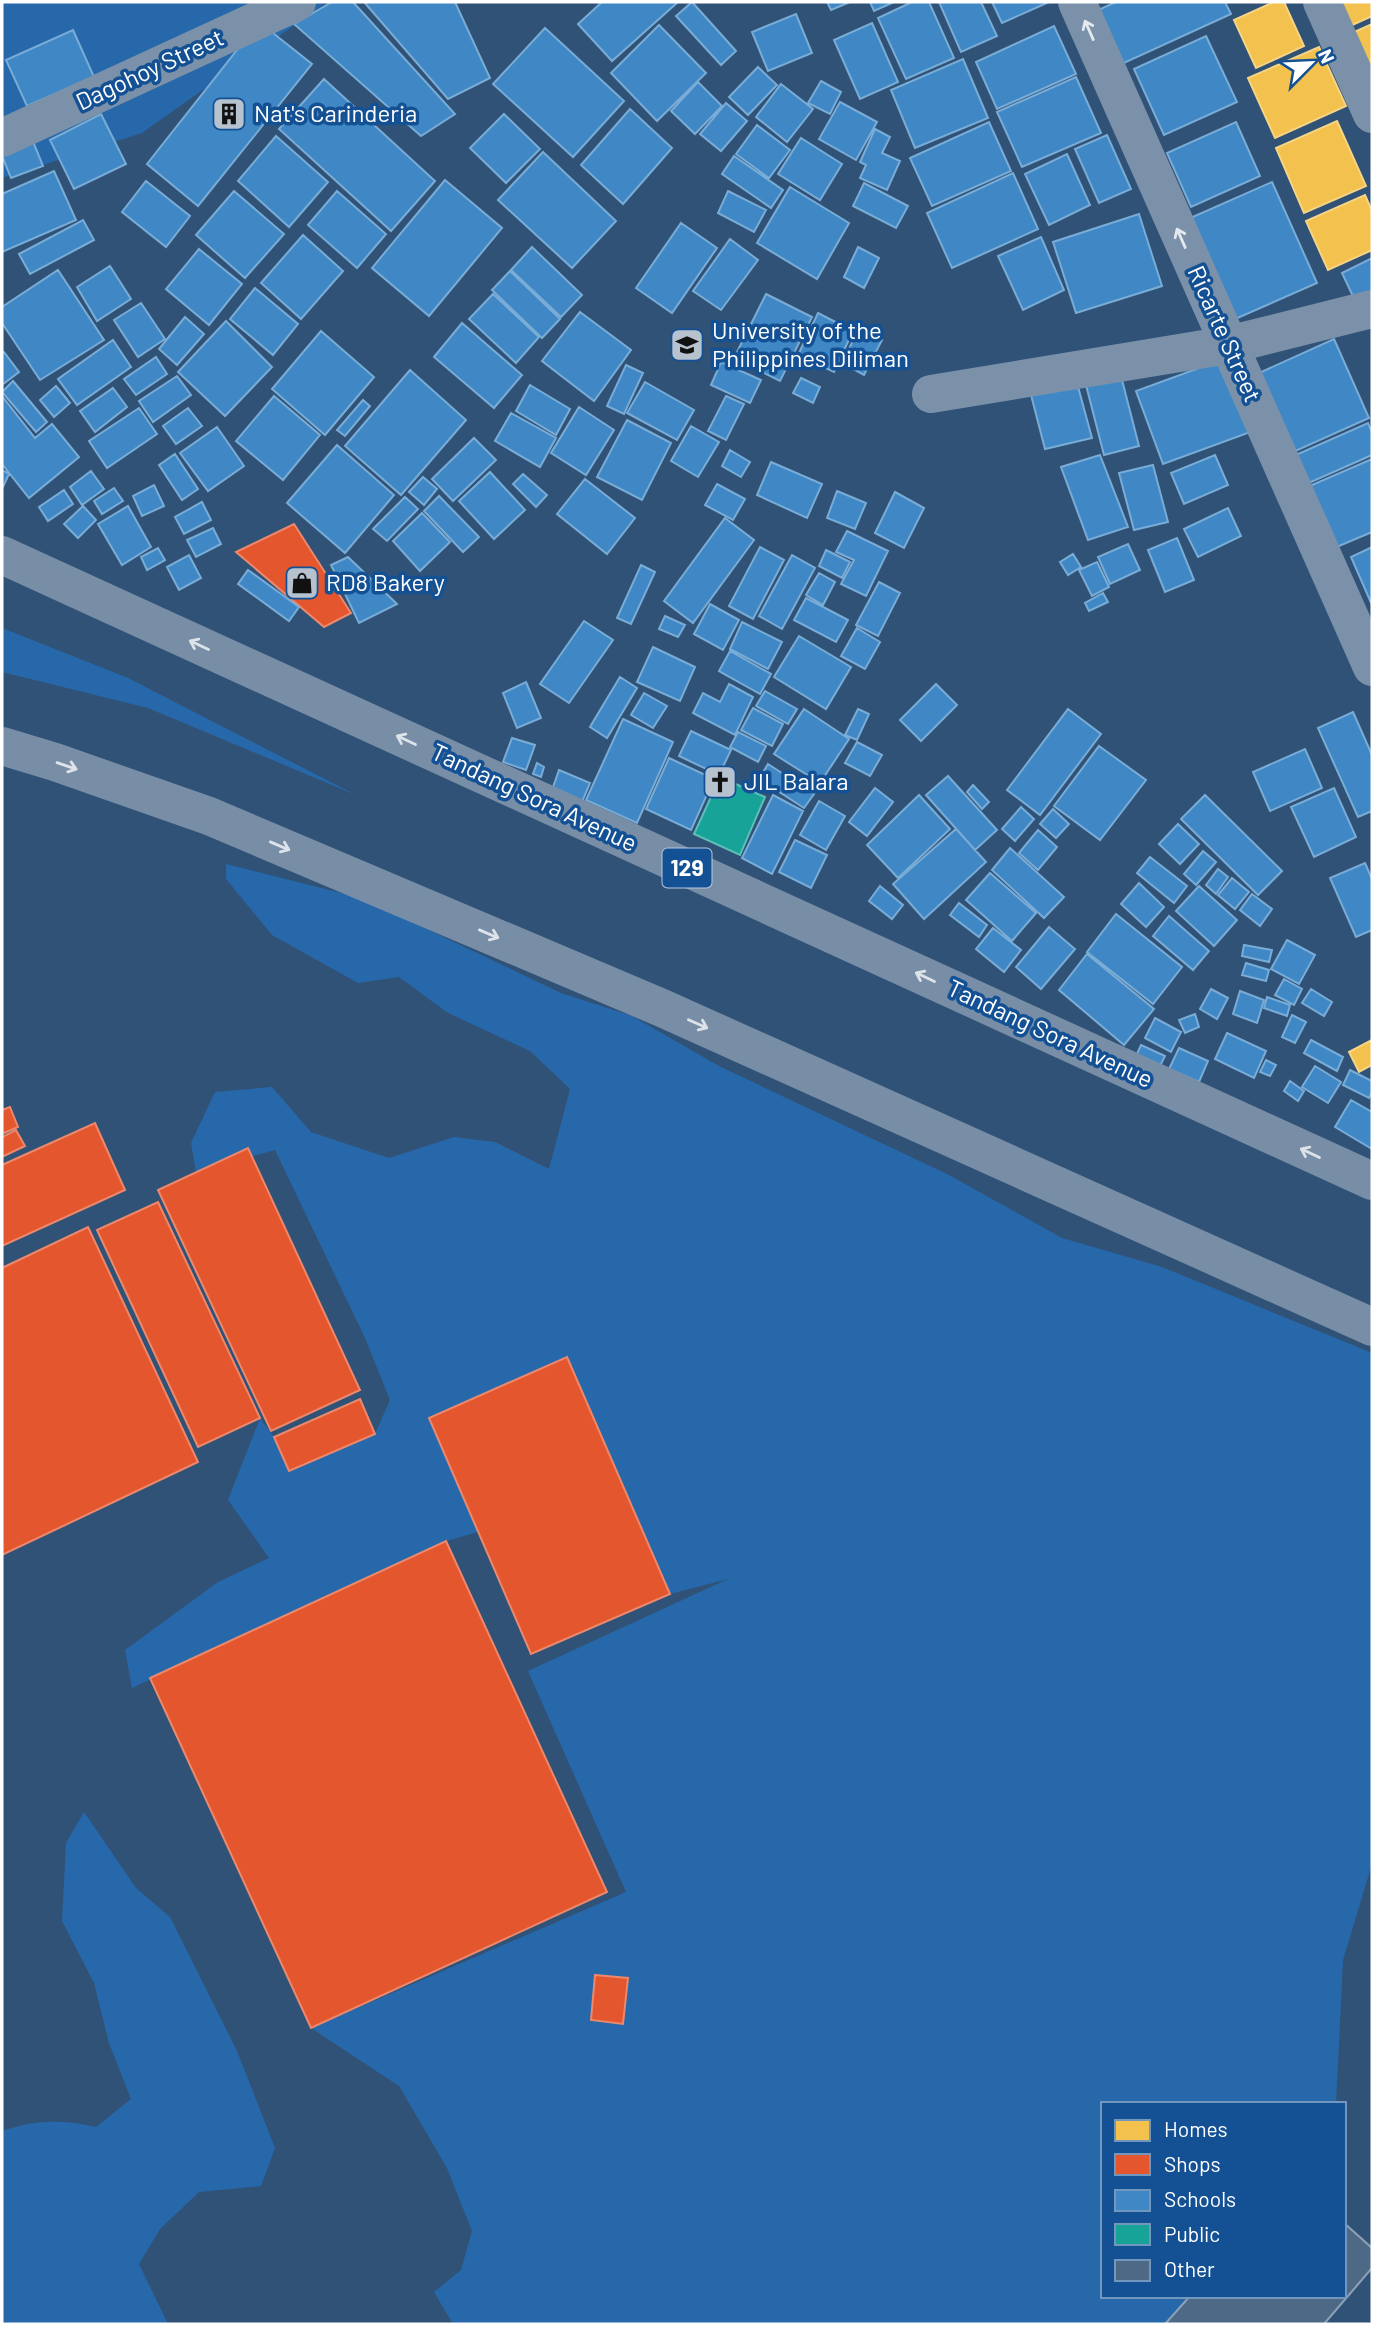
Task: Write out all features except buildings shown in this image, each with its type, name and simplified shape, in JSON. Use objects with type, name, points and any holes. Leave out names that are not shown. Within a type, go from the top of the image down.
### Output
[{"type":"main road","name":"Tandang Sora Avenue","points":[[2,555],[1372,1181]]},
{"type":"main road","points":[[2,746],[209,816],[662,1008],[1372,1327]]},
{"type":"street","name":"Dagohoy Street","points":[[2,138],[298,2]]},
{"type":"street","name":"Ricarte Street","points":[[1077,2],[1372,667]]},
{"type":"street","points":[[1322,2],[1372,114]]},
{"type":"street","points":[[931,394],[1228,345],[1372,309]]},
{"type":"shaded area","points":[[2,2],[327,2],[142,133],[2,178]]},
{"type":"shaded area","points":[[2,628],[128,678],[356,795],[148,708],[2,672]]},
{"type":"shaded area","points":[[226,864],[349,895],[387,910],[561,993],[632,1016],[719,1066],[949,1175],[1062,1238],[1162,1267],[1372,1353],[1372,1864],[1343,1960],[1336,2102],[1101,2102],[1101,2298],[1188,2298],[1165,2324],[453,2324],[434,2292],[461,2270],[472,2231],[447,2168],[399,2086],[311,2028],[626,1892],[528,1671],[728,1579],[670,1594],[566,1357],[429,1418],[478,1532],[446,1541],[132,1688],[125,1650],[218,1582],[269,1558],[228,1500],[260,1418],[274,1437],[290,1471],[375,1434],[390,1400],[365,1338],[275,1150],[196,1172],[191,1143],[215,1092],[272,1087],[311,1132],[389,1158],[454,1137],[495,1142],[549,1169],[570,1089],[530,1051],[448,1013],[399,977],[358,983],[272,935],[226,879]]},
{"type":"shaded area","points":[[84,1812],[136,1888],[170,1917],[237,2051],[275,2148],[261,2186],[199,2192],[160,2229],[139,2264],[168,2324],[2,2324],[2,2131],[48,2122],[96,2127],[131,2099],[109,2043],[94,1983],[62,1921],[66,1843]]},
{"type":"place","name":"Nat's Carinderia","points":[[229,114]]},
{"type":"place","name":"University of the Philippines Diliman","points":[[687,345]]},
{"type":"place","name":"RD8 Bakery","points":[[302,583]]},
{"type":"place","name":"JIL Balara","points":[[720,782]]}]
